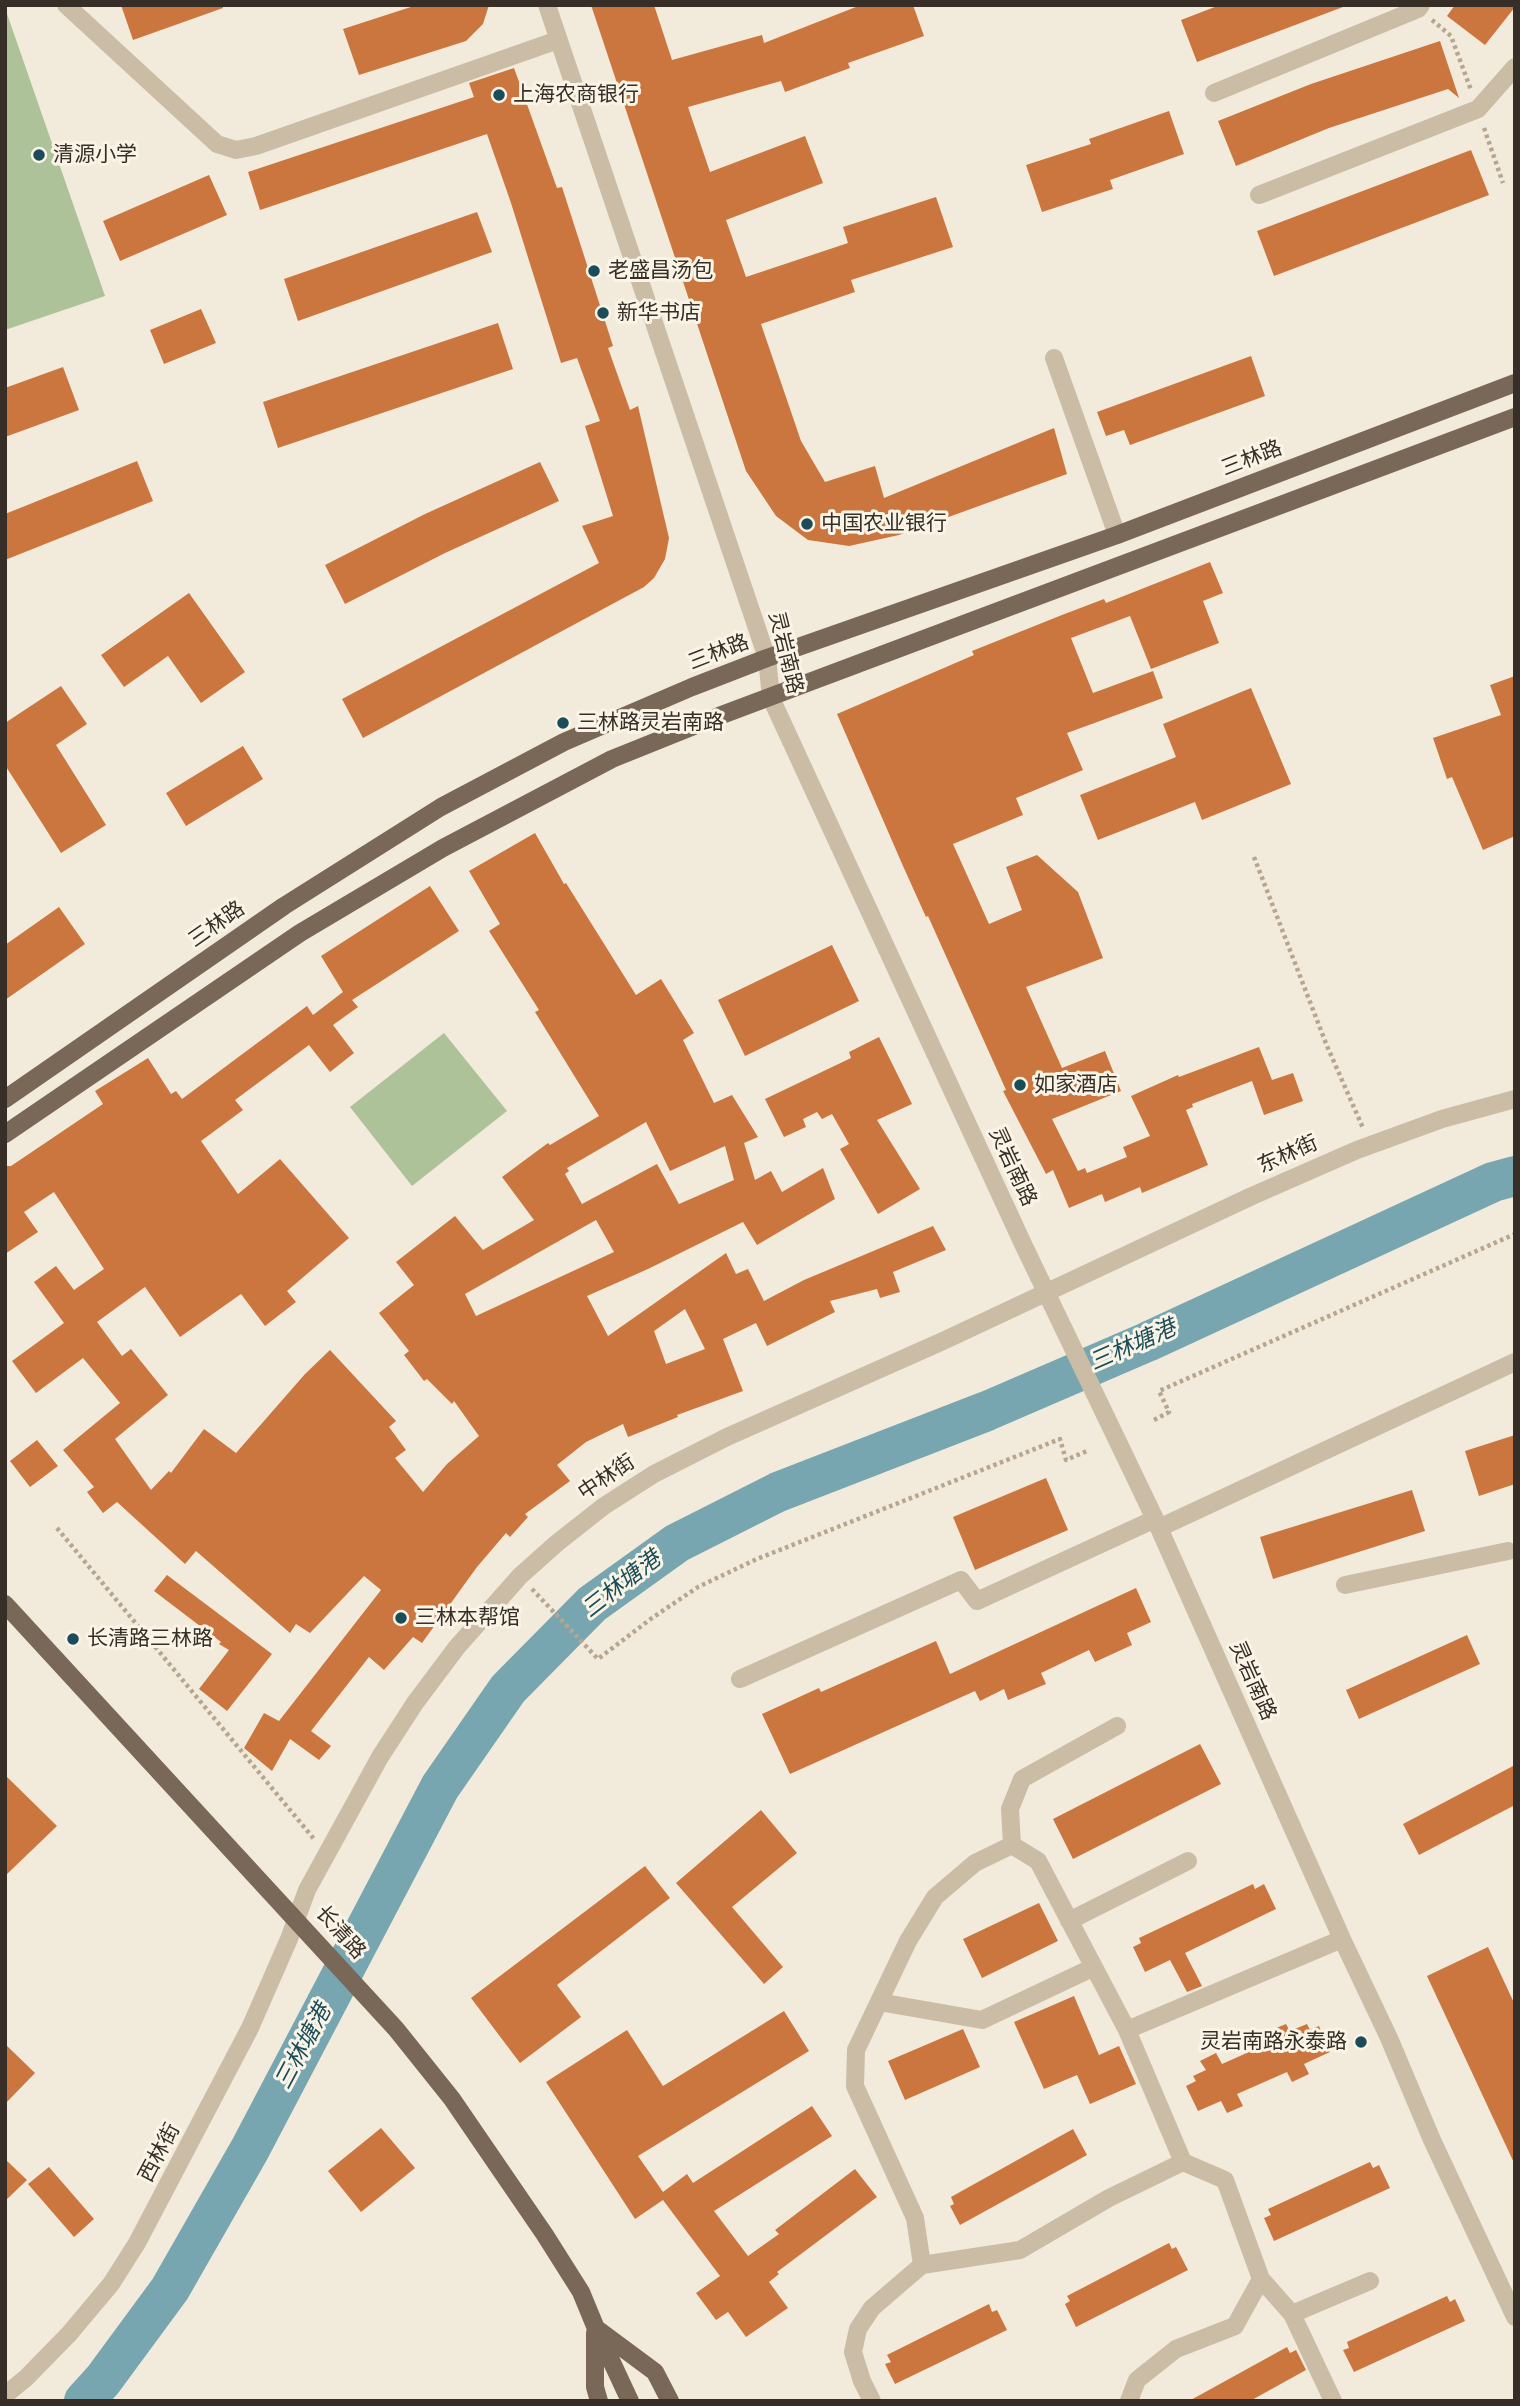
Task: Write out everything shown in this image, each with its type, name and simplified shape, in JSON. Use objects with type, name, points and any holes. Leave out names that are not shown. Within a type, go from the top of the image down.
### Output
[{"type":"main road","name":"三林路","points":[[5,1098],[285,906],[441,807],[564,742],[767,658],[1117,535],[1515,383]]},
{"type":"main road","points":[[5,1134],[300,933],[443,848],[612,759],[1515,417]]},
{"type":"main road","name":"长清路","points":[[5,1604],[396,2029],[452,2099],[581,2292],[630,2401]]},
{"type":"main road","points":[[594,2326],[655,2372],[670,2401]]},
{"type":"main road","name":"长清路","points":[[594,2326],[594,2387],[599,2401]]},
{"type":"street","points":[[66,5],[217,144],[236,150],[256,146],[558,40]]},
{"type":"street","name":"灵岩南路","points":[[547,5],[767,658],[771,698],[1023,1244],[1157,1524],[1515,2318]]},
{"type":"street","points":[[1214,93],[1418,9],[1421,5]]},
{"type":"street","points":[[1259,195],[1478,109],[1515,67]]},
{"type":"street","points":[[1054,358],[1117,535]]},
{"type":"street","name":"东林街","points":[[1087,1273],[1252,1196],[1370,1145],[1441,1119],[1515,1098]]},
{"type":"street","name":"中林街","points":[[303,1899],[352,1805],[415,1703],[457,1647],[520,1576],[604,1506],[654,1474],[727,1437],[1087,1273]]},
{"type":"street","points":[[740,1679],[961,1580],[977,1601],[1157,1524],[1515,1362]]},
{"type":"street","points":[[1345,1585],[1507,1551]]},
{"type":"street","points":[[1012,1845],[1010,1809],[1022,1779],[1117,1726]]},
{"type":"street","points":[[1012,1845],[1038,1861],[1127,2030],[1183,2162],[1225,2180],[1261,2278],[1292,2314],[1333,2401]]},
{"type":"street","points":[[922,2265],[915,2218],[855,2086],[856,2050],[908,1941],[935,1897],[975,1863],[1012,1845]]},
{"type":"street","points":[[1069,1921],[1188,1861]]},
{"type":"street","name":"西林街","points":[[5,2395],[26,2378],[69,2334],[111,2284],[137,2243],[250,2028],[280,1961],[303,1899]]},
{"type":"street","points":[[1127,2030],[1342,1939]]},
{"type":"street","points":[[879,2002],[982,2020],[1094,1968]]},
{"type":"street","points":[[872,2401],[853,2352],[858,2329],[872,2308],[922,2265],[1020,2250],[1109,2198],[1183,2162]]},
{"type":"street","points":[[1129,2401],[1137,2380],[1176,2349],[1236,2326],[1261,2278]]},
{"type":"street","points":[[1292,2314],[1370,2281]]},
{"type":"path","points":[[1254,857],[1327,1046],[1370,1145]]},
{"type":"path","points":[[1154,1420],[1169,1412],[1158,1391],[1515,1234]]},
{"type":"path","points":[[520,1576],[598,1659],[698,1587],[757,1559],[1060,1439],[1066,1460],[1087,1451]]},
{"type":"path","points":[[57,1528],[315,1840],[324,1830]]},
{"type":"green space","name":"清源小学","points":[[5,8],[105,296],[5,330]]},
{"type":"green space","points":[[444,1033],[507,1111],[412,1186],[350,1107]]},
{"type":"building","points":[[121,5],[223,5],[223,8],[133,40]]},
{"type":"building","points":[[417,5],[489,5],[483,24],[466,41],[359,75],[343,29]]},
{"type":"building","points":[[591,5],[654,5],[672,60],[762,35],[764,43],[861,5],[913,5],[924,36],[848,63],[850,68],[785,92],[781,81],[688,107],[710,172],[805,136],[823,183],[726,220],[746,277],[848,243],[843,227],[936,197],[953,247],[851,280],[855,292],[761,324],[801,441],[825,482],[875,466],[884,498],[1054,428],[1067,474],[899,535],[849,546],[808,540],[776,516],[746,471]]},
{"type":"building","points":[[1220,5],[1343,7],[1197,62],[1181,20]]},
{"type":"building","points":[[1455,5],[1515,7],[1485,45],[1447,16]]},
{"type":"building","points":[[1440,41],[1459,98],[1448,89],[1329,128],[1236,166],[1218,121],[1311,84]]},
{"type":"building","points":[[514,68],[557,188],[562,187],[613,346],[608,348],[630,410],[638,406],[669,538],[665,559],[654,578],[644,587],[363,738],[342,699],[599,563],[582,526],[613,516],[585,426],[600,421],[577,358],[561,363],[487,134],[260,210],[248,172],[474,97],[469,83]]},
{"type":"building","points":[[1169,111],[1184,154],[1110,180],[1113,189],[1042,212],[1026,165],[1091,144],[1089,139]]},
{"type":"building","points":[[1471,150],[1489,195],[1274,276],[1257,231]]},
{"type":"building","points":[[209,175],[227,215],[120,261],[103,221]]},
{"type":"building","points":[[477,212],[492,252],[298,321],[284,279]]},
{"type":"building","points":[[201,309],[216,343],[164,364],[150,330]]},
{"type":"building","points":[[498,323],[513,369],[278,448],[263,402]]},
{"type":"building","points":[[1251,356],[1265,396],[1130,445],[1124,430],[1106,436],[1097,412]]},
{"type":"building","points":[[63,367],[79,410],[5,437],[5,388]]},
{"type":"building","points":[[137,461],[153,501],[5,560],[5,514]]},
{"type":"building","points":[[540,462],[559,501],[445,553],[345,604],[325,565],[425,514]]},
{"type":"building","points":[[1210,562],[1223,593],[1203,601],[1219,643],[1151,669],[1130,616],[1071,638],[1093,693],[1153,671],[1163,698],[1067,733],[1083,770],[1016,798],[1023,815],[953,844],[989,924],[1022,910],[1006,867],[1037,855],[1078,892],[1103,958],[1026,987],[1062,1068],[1105,1051],[1121,1091],[1052,1119],[1078,1171],[1085,1168],[1087,1173],[1127,1157],[1123,1147],[1150,1136],[1131,1096],[1178,1075],[1179,1077],[1259,1047],[1272,1080],[1293,1073],[1303,1101],[1264,1115],[1252,1081],[1192,1104],[1193,1107],[1186,1110],[1208,1165],[1142,1193],[1140,1187],[1105,1202],[1102,1194],[1069,1208],[1053,1170],[1046,1174],[1003,1091],[1006,1090],[903,866],[837,714],[974,655],[972,651],[1104,599],[1106,603]]},
{"type":"building","points":[[189,593],[245,672],[201,703],[168,656],[124,687],[101,655]]},
{"type":"building","points":[[1515,676],[1515,836],[1483,850],[1452,777],[1447,779],[1433,738],[1501,715],[1490,685]]},
{"type":"building","points":[[61,686],[87,724],[56,745],[106,825],[61,853],[5,765],[5,723]]},
{"type":"building","points":[[1251,688],[1291,784],[1202,820],[1195,802],[1098,840],[1080,795],[1176,757],[1163,724]]},
{"type":"building","points":[[243,746],[263,779],[186,826],[166,793]]},
{"type":"building","points":[[535,833],[564,884],[566,883],[636,995],[661,979],[694,1033],[683,1040],[714,1103],[732,1095],[758,1137],[744,1143],[755,1180],[771,1171],[782,1192],[823,1168],[835,1199],[757,1245],[743,1222],[587,1296],[608,1336],[726,1253],[736,1274],[748,1269],[764,1301],[804,1280],[933,1226],[946,1250],[893,1272],[900,1292],[880,1298],[877,1289],[830,1301],[835,1312],[767,1346],[756,1323],[723,1339],[743,1391],[677,1415],[678,1417],[628,1437],[623,1424],[586,1442],[557,1465],[570,1481],[525,1514],[528,1517],[510,1537],[506,1533],[477,1567],[422,1643],[413,1637],[384,1670],[369,1657],[311,1731],[331,1746],[319,1760],[290,1739],[272,1771],[244,1748],[264,1713],[279,1721],[381,1590],[364,1576],[310,1633],[296,1624],[290,1633],[196,1551],[185,1564],[117,1502],[103,1513],[87,1492],[94,1487],[63,1450],[120,1403],[83,1358],[36,1393],[12,1361],[64,1323],[34,1282],[56,1266],[74,1290],[104,1269],[54,1192],[24,1212],[38,1232],[5,1254],[5,1166],[11,1166],[103,1104],[95,1091],[148,1058],[171,1094],[176,1091],[182,1099],[307,1006],[313,1015],[343,992],[321,956],[430,886],[459,931],[352,1000],[358,1007],[333,1025],[354,1053],[330,1072],[309,1045],[235,1100],[243,1110],[201,1141],[238,1194],[280,1159],[349,1238],[287,1291],[296,1302],[265,1326],[241,1294],[180,1337],[145,1287],[97,1322],[122,1356],[131,1349],[168,1395],[115,1439],[151,1490],[169,1471],[171,1473],[204,1429],[236,1453],[305,1374],[330,1350],[396,1421],[389,1427],[406,1450],[395,1458],[423,1492],[447,1464],[479,1436],[454,1401],[452,1404],[427,1379],[424,1381],[404,1355],[409,1351],[379,1313],[414,1285],[396,1262],[455,1216],[483,1250],[534,1220],[502,1177],[548,1143],[550,1145],[599,1116],[535,1012],[539,1010],[489,931],[500,924],[469,871]],"holes":[[[646,1122],[670,1171],[725,1146],[734,1180],[679,1204],[657,1164],[582,1204],[565,1174],[569,1171],[567,1168]],[[596,1220],[614,1252],[476,1316],[465,1294]],[[685,1309],[705,1349],[666,1364],[654,1331]]]},
{"type":"building","points":[[59,907],[85,944],[5,1000],[5,945]]},
{"type":"building","points":[[832,945],[859,1001],[745,1056],[718,1000]]},
{"type":"building","points":[[879,1037],[912,1104],[877,1120],[920,1189],[878,1214],[840,1149],[849,1144],[832,1114],[822,1119],[817,1112],[803,1119],[806,1127],[784,1137],[765,1099],[851,1058],[849,1052]]},
{"type":"building","points":[[1515,1435],[1515,1484],[1479,1496],[1465,1451]]},
{"type":"building","points":[[37,1440],[58,1466],[30,1487],[10,1461]]},
{"type":"building","points":[[1046,1478],[1068,1530],[975,1570],[953,1517]]},
{"type":"building","points":[[1412,1490],[1425,1531],[1273,1579],[1260,1537]]},
{"type":"building","points":[[167,1575],[272,1654],[227,1711],[199,1689],[229,1650],[154,1591]]},
{"type":"building","points":[[1136,1588],[1151,1622],[1127,1633],[1132,1645],[1095,1662],[1089,1650],[1041,1673],[1046,1684],[1008,1700],[1004,1689],[980,1701],[975,1691],[790,1774],[762,1714],[819,1688],[821,1692],[936,1641],[950,1674]]},
{"type":"building","points":[[1467,1635],[1480,1664],[1359,1719],[1346,1690]]},
{"type":"building","points":[[1200,1744],[1221,1784],[1073,1859],[1053,1819]]},
{"type":"building","points":[[1515,1765],[1515,1805],[1419,1855],[1403,1824]]},
{"type":"building","points":[[5,1775],[57,1826],[5,1876]]},
{"type":"building","points":[[761,1810],[797,1853],[732,1907],[783,1967],[764,1984],[676,1883]]},
{"type":"building","points":[[645,1866],[670,1898],[557,1985],[581,2017],[520,2063],[471,1998]]},
{"type":"building","points":[[1253,1884],[1255,1889],[1264,1884],[1276,1909],[1185,1953],[1202,1986],[1187,1992],[1170,1960],[1145,1972],[1133,1947],[1141,1943],[1139,1938]]},
{"type":"building","points":[[1039,1903],[1058,1941],[982,1978],[963,1939]]},
{"type":"building","points":[[1488,1947],[1515,2005],[1515,2165],[1427,1976]]},
{"type":"building","points":[[1074,1996],[1099,2055],[1119,2046],[1136,2084],[1090,2104],[1077,2075],[1044,2089],[1014,2022]]},
{"type":"building","points":[[784,2011],[809,2051],[638,2156],[663,2192],[687,2174],[693,2183],[812,2106],[832,2136],[714,2211],[748,2256],[779,2234],[775,2230],[855,2169],[877,2197],[777,2272],[779,2274],[769,2282],[788,2308],[746,2337],[728,2312],[716,2320],[696,2293],[720,2276],[663,2200],[635,2219],[546,2082],[627,2030],[663,2086]]},
{"type":"building","points":[[1286,2024],[1290,2031],[1307,2024],[1310,2030],[1319,2026],[1330,2052],[1304,2064],[1309,2074],[1292,2082],[1287,2072],[1237,2094],[1243,2106],[1227,2113],[1221,2101],[1198,2111],[1186,2086],[1196,2081],[1193,2076],[1206,2070],[1200,2061],[1216,2053],[1222,2064],[1258,2048],[1257,2046],[1272,2039],[1269,2031]]},
{"type":"building","points":[[963,2029],[980,2067],[905,2100],[888,2061]]},
{"type":"building","points":[[5,2044],[35,2073],[5,2104]]},
{"type":"building","points":[[381,2128],[415,2168],[361,2212],[328,2171]]},
{"type":"building","points":[[1073,2129],[1087,2155],[960,2225],[950,2206],[954,2204],[951,2197]]},
{"type":"building","points":[[5,2159],[27,2180],[5,2201]]},
{"type":"building","points":[[1370,2162],[1373,2168],[1379,2165],[1390,2188],[1274,2241],[1264,2218],[1271,2215],[1268,2209]]},
{"type":"building","points":[[49,2167],[94,2219],[74,2237],[28,2184]]},
{"type":"building","points":[[1169,2243],[1172,2249],[1176,2247],[1188,2270],[1076,2327],[1065,2304],[1070,2301],[1067,2296]]},
{"type":"building","points":[[1447,2296],[1450,2302],[1455,2299],[1465,2321],[1354,2372],[1343,2350],[1349,2348],[1347,2342]]},
{"type":"building","points":[[989,2304],[992,2312],[997,2310],[1007,2330],[895,2384],[885,2364],[891,2362],[887,2355]]},
{"type":"building","points":[[1287,2347],[1290,2353],[1296,2350],[1306,2370],[1250,2401],[1189,2401]]},
{"type":"waterway","name":"三林塘港","points":[[84,2401],[103,2380],[170,2289],[250,2149],[440,1787],[508,1689],[592,1604],[677,1543],[778,1492],[987,1411],[1147,1342],[1493,1182],[1515,1176]]},
{"type":"place","name":"上海农商银行","points":[[499,95]]},
{"type":"place","name":"清源小学","points":[[39,155]]},
{"type":"place","name":"老盛昌汤包","points":[[594,271]]},
{"type":"place","name":"新华书店","points":[[603,313]]},
{"type":"place","name":"中国农业银行","points":[[807,524]]},
{"type":"place","name":"三林路灵岩南路","points":[[563,723]]},
{"type":"place","name":"如家酒店","points":[[1020,1085]]},
{"type":"place","name":"三林本帮馆","points":[[401,1618]]},
{"type":"place","name":"长清路三林路","points":[[73,1639]]},
{"type":"place","name":"灵岩南路永泰路","points":[[1361,2042]]}]
